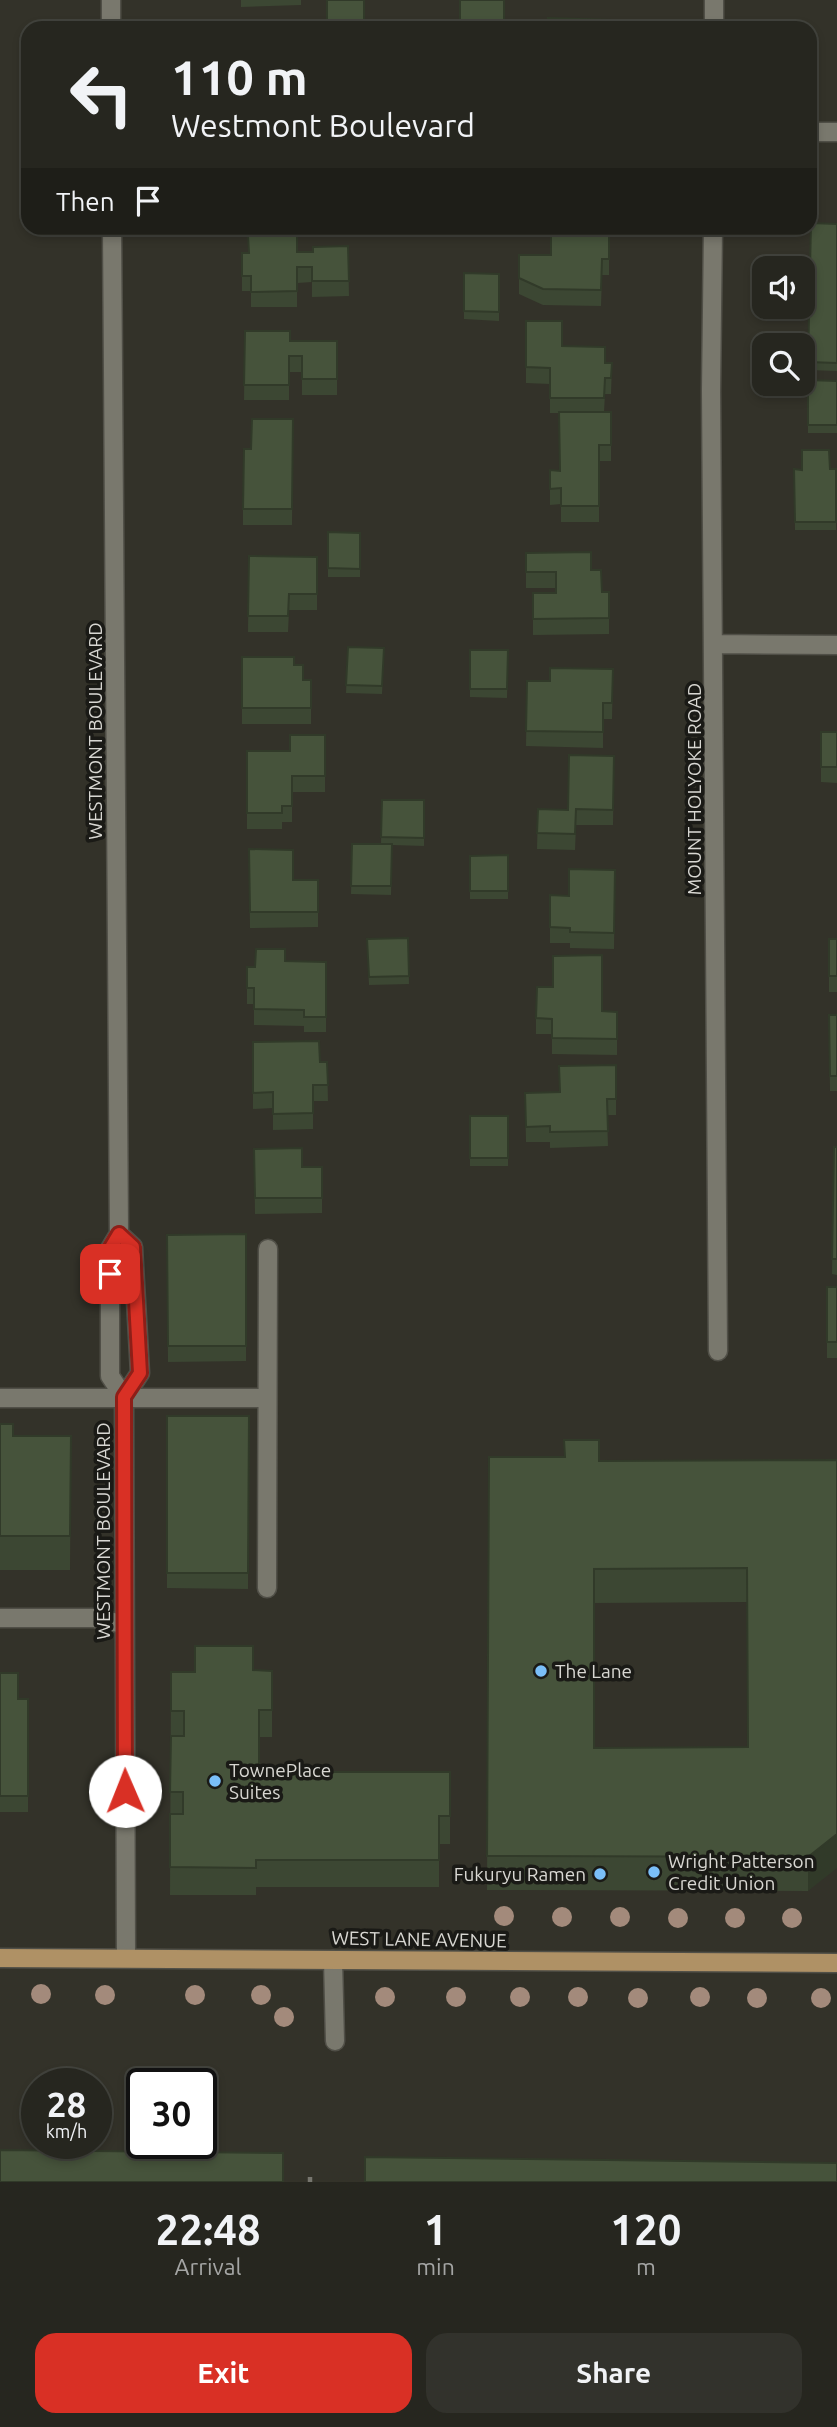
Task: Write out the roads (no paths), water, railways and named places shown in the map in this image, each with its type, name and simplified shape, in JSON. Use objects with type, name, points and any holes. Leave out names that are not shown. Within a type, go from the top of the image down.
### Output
[{"type":"main road","name":"WEST LANE AVENUE","points":[[0,1958],[333,1959],[669,1965],[837,1963]]},
{"type":"street","points":[[111,0],[111,21]]},
{"type":"street","points":[[714,0],[714,21]]},
{"type":"street","points":[[817,131],[837,132]]},
{"type":"street","name":"WESTMONT BOULEVARD","points":[[112,235],[119,1234],[110,1249],[110,1376],[124,1397]]},
{"type":"street","name":"MOUNT HOLYOKE ROAD","points":[[713,235],[711,391],[715,644],[718,1351]]},
{"type":"street","points":[[715,644],[837,645]]},
{"type":"street","name":"WESTMONT BOULEVARD","points":[[119,1234],[133,1247],[140,1373],[124,1397],[126,1958]]},
{"type":"street","points":[[267,1588],[268,1250]]},
{"type":"street","points":[[0,1398],[267,1398]]},
{"type":"street","points":[[0,1618],[94,1618],[123,1624]]},
{"type":"street","points":[[333,1959],[335,2041]]},
{"type":"place","name":"The Lane","points":[[541,1671]]},
{"type":"place","name":"TownePlace Suites","points":[[215,1781]]},
{"type":"place","name":"Wright Patterson Credit Union","points":[[654,1872]]},
{"type":"place","name":"Fukuryu Ramen","points":[[600,1874]]}]
